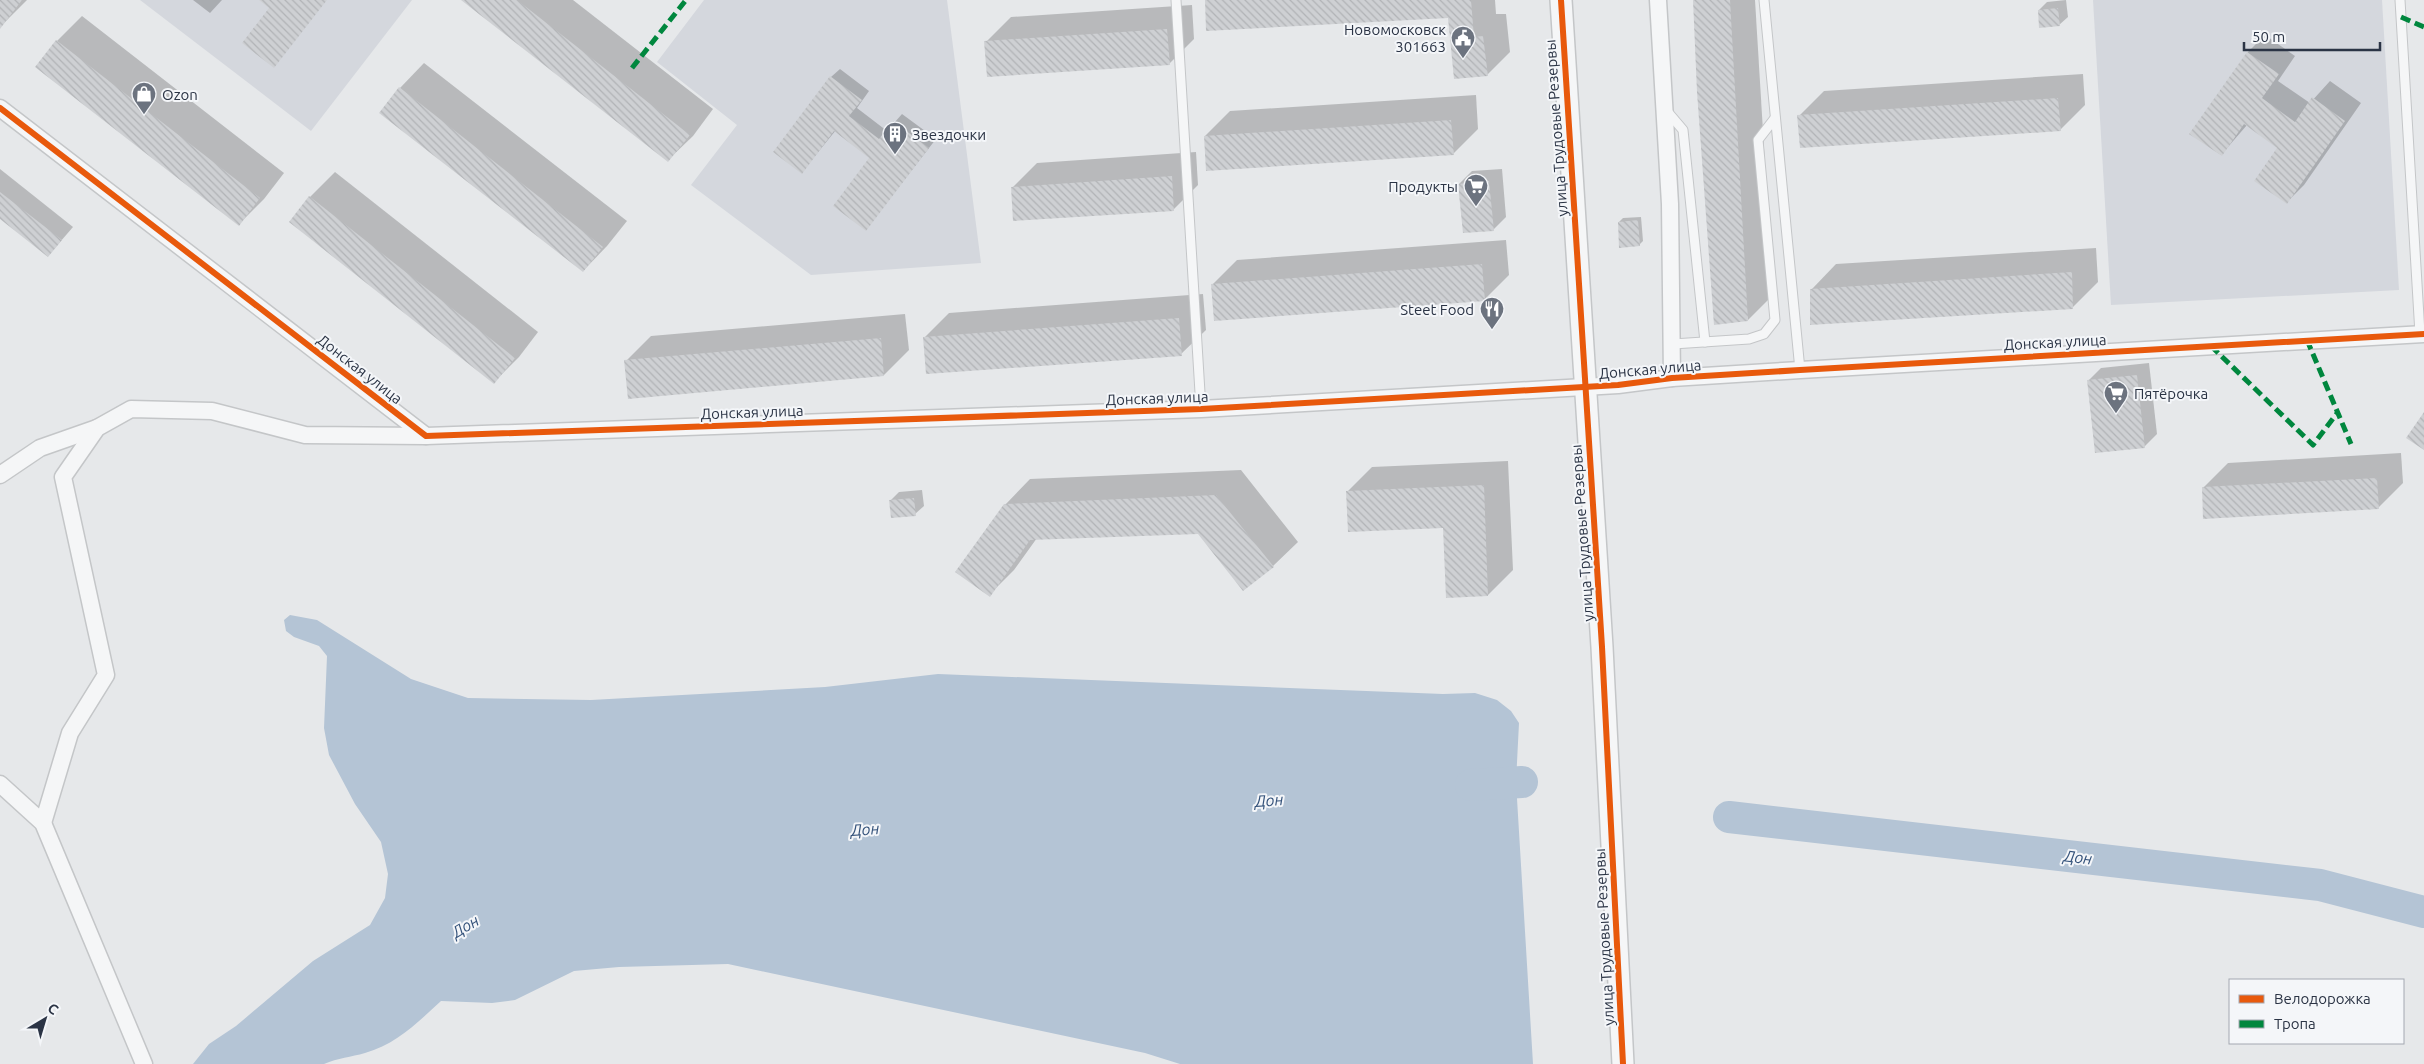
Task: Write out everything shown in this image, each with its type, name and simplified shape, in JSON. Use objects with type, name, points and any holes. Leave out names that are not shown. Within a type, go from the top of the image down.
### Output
[{"type":"street","name":"улица Трудовые Резервы","points":[[1561,0],[1602,647],[1623,1064]]},
{"type":"street","points":[[1658,0],[1670,204],[1673,344],[1670,363],[1672,378]]},
{"type":"street","name":"Донская улица","points":[[0,108],[426,436],[1201,409],[1585,387],[1672,378],[1800,370],[2422,334]]},
{"type":"street","points":[[0,475],[40,448],[97,428],[131,409],[212,411],[305,435],[426,436]]},
{"type":"street","points":[[43,823],[70,733],[106,675],[62,477],[97,428]]},
{"type":"street","points":[[0,784],[43,823],[144,1064]]},
{"type":"lane","points":[[1176,0],[1201,409]]},
{"type":"lane","points":[[1764,0],[1800,370]]},
{"type":"lane","points":[[2400,0],[2422,334]]},
{"type":"lane","points":[[1664,108],[1683,130],[1706,342]]},
{"type":"lane","points":[[1673,344],[1749,340],[1764,334],[1775,320],[1758,140],[1774,118]]},
{"type":"shaded area","points":[[140,0],[412,0],[311,131]]},
{"type":"shaded area","points":[[704,0],[947,0],[981,263],[811,275],[691,185],[737,125],[657,62]]},
{"type":"shaded area","points":[[2093,0],[2382,0],[2399,290],[2111,305]]},
{"type":"water","points":[[290,615],[317,620],[411,679],[468,698],[591,700],[825,687],[938,674],[1443,694],[1475,693],[1497,700],[1511,711],[1519,723],[1516,782],[1533,1064],[1180,1064],[1145,1053],[728,964],[619,967],[574,971],[515,1000],[492,1003],[441,1001],[406,1032],[387,1044],[365,1053],[324,1064],[193,1064],[209,1044],[236,1026],[313,961],[370,925],[385,898],[388,874],[381,842],[355,804],[329,755],[324,728],[327,656],[319,646],[294,637],[286,631],[284,620]]},
{"type":"building","points":[[0,0],[22,0],[0,29]]},
{"type":"building","points":[[259,0],[327,0],[274,68],[242,43],[269,8]]},
{"type":"building","points":[[461,0],[517,0],[690,135],[668,162]]},
{"type":"building","points":[[1205,0],[1471,0],[1474,37],[1483,36],[1488,76],[1454,79],[1448,18],[1206,31]]},
{"type":"building","points":[[1693,0],[1730,0],[1748,321],[1714,325],[1697,92]]},
{"type":"building","points":[[2058,8],[2060,26],[2039,28],[2038,10]]},
{"type":"building","points":[[1167,29],[1170,65],[987,77],[984,41]]},
{"type":"building","points":[[56,40],[260,198],[239,226],[35,67]]},
{"type":"building","points":[[2247,52],[2279,74],[2262,98],[2295,122],[2312,97],[2345,121],[2287,204],[2254,181],[2277,148],[2244,124],[2222,156],[2189,134]]},
{"type":"building","name":"Звездочки","points":[[830,76],[862,100],[849,116],[879,139],[893,121],[929,148],[866,231],[833,206],[869,158],[834,131],[802,174],[773,152]]},
{"type":"building","points":[[399,87],[603,247],[583,272],[379,113]]},
{"type":"building","points":[[2058,98],[2061,131],[1800,148],[1797,115]]},
{"type":"building","points":[[1451,120],[1454,155],[1206,171],[1204,136]]},
{"type":"building","points":[[1172,176],[1174,211],[1013,221],[1011,187]]},
{"type":"building","name":"Продукты","points":[[1489,181],[1494,231],[1463,233],[1458,184]]},
{"type":"building","points":[[0,192],[62,240],[48,257],[0,219]]},
{"type":"building","points":[[309,196],[515,358],[494,384],[289,222]]},
{"type":"building","points":[[1638,220],[1640,246],[1619,248],[1618,222]]},
{"type":"building","points":[[1482,264],[1485,301],[1214,321],[1211,284]]},
{"type":"building","points":[[2072,272],[2073,309],[1810,325],[1810,289]]},
{"type":"building","points":[[1179,318],[1182,356],[926,374],[923,337]]},
{"type":"building","points":[[881,338],[884,376],[628,399],[624,360]]},
{"type":"building","name":"Пятёрочка","points":[[2137,375],[2145,448],[2095,453],[2087,380]]},
{"type":"building","points":[[2424,412],[2424,450],[2406,438]]},
{"type":"building","points":[[2377,478],[2379,509],[2203,519],[2202,487]]},
{"type":"building","points":[[1484,485],[1488,596],[1446,598],[1443,528],[1348,532],[1346,491]]},
{"type":"building","points":[[1216,495],[1274,567],[1243,591],[1198,534],[1030,540],[990,597],[955,572],[1004,504]]},
{"type":"building","points":[[914,498],[916,516],[891,518],[889,500]]},
{"type":"waterway","name":"Дон","points":[[1471,785],[1522,782]]},
{"type":"waterway","name":"Дон","points":[[1729,817],[2320,885],[2424,912]]},
{"type":"marked path","points":[[632,68],[686,0]]},
{"type":"marked path","points":[[2401,17],[2424,27]]},
{"type":"marked path","points":[[2307,340],[2351,444]]},
{"type":"marked path","points":[[2211,346],[2313,445],[2338,412]]},
{"type":"cycle path","points":[[1561,0],[1602,647],[1623,1064]]},
{"type":"cycle path","points":[[0,108],[426,436],[1201,409],[1618,385],[1672,378],[1800,370],[2424,334]]},
{"type":"place","name":"Новомосковск 301663","points":[[1463,59]]},
{"type":"place","name":"Ozon","points":[[144,115]]},
{"type":"place","name":"Звездочки","points":[[895,155]]},
{"type":"place","name":"Продукты","points":[[1476,207]]},
{"type":"place","name":"Steet Food","points":[[1492,330]]},
{"type":"place","name":"Пятёрочка","points":[[2116,414]]}]
